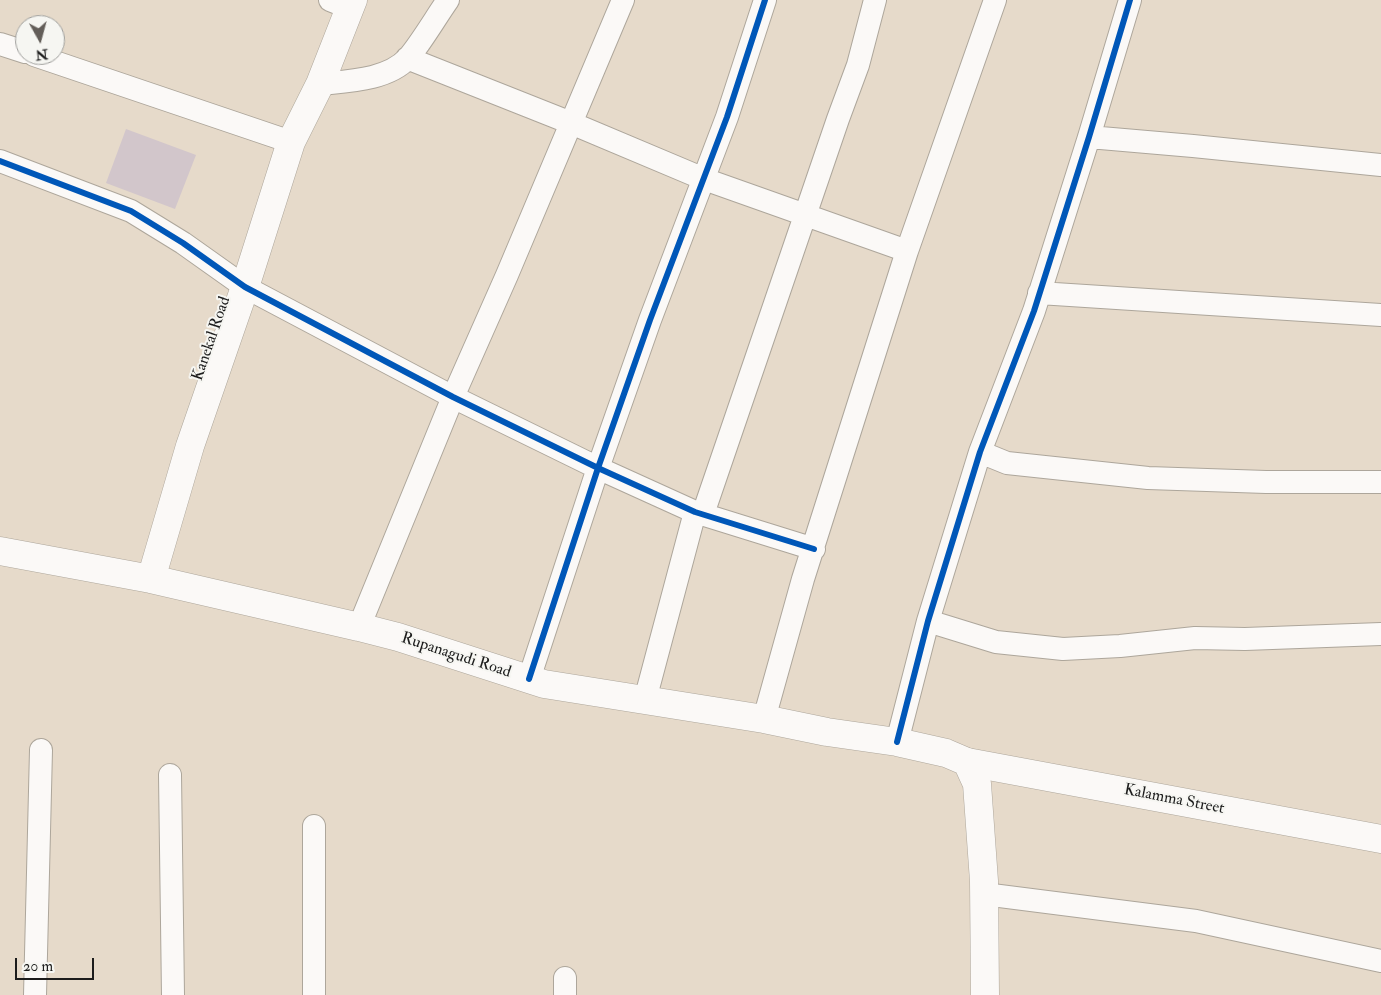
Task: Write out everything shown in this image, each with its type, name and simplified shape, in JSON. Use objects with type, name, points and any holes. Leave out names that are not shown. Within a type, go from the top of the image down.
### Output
[{"type":"main road","name":"Kanekal Road","points":[[152,579],[190,446],[245,286],[291,142],[320,84],[344,3]]},
{"type":"main road","name":"Rupanagudi Road","points":[[0,551],[152,579],[359,627],[398,637],[544,684],[764,719],[827,732],[898,742],[946,753],[967,762]]},
{"type":"main road","points":[[967,762],[977,784],[984,887],[985,995]]},
{"type":"main road","name":"Kalamma Street","points":[[967,762],[1381,839]]},
{"type":"street","points":[[320,84],[358,80],[391,70],[408,58],[448,0]]},
{"type":"street","points":[[359,627],[440,434],[453,397],[624,0]]},
{"type":"street","points":[[529,679],[598,468],[650,320],[727,117],[765,0]]},
{"type":"street","points":[[645,700],[699,513],[858,65],[875,0]]},
{"type":"street","points":[[764,719],[803,579],[907,251],[995,0]]},
{"type":"street","points":[[898,742],[928,621],[980,452],[1040,293],[1130,0]]},
{"type":"street","points":[[0,44],[15,49]]},
{"type":"street","points":[[408,58],[571,123],[704,179],[907,251]]},
{"type":"street","points":[[64,65],[291,142]]},
{"type":"street","points":[[1089,138],[1194,146],[1381,166]]},
{"type":"street","points":[[0,161],[131,211],[184,243],[245,286],[453,397],[598,468],[699,513],[814,549]]},
{"type":"street","points":[[1040,293],[1381,315]]},
{"type":"street","points":[[980,452],[1007,463],[1148,478],[1266,482],[1381,482]]},
{"type":"street","points":[[928,621],[996,642],[1063,649],[1120,646],[1195,638],[1245,639],[1381,634]]},
{"type":"street","points":[[35,995],[41,750]]},
{"type":"street","points":[[170,775],[173,995]]},
{"type":"street","points":[[314,826],[314,995]]},
{"type":"street","points":[[984,887],[1196,921],[1381,961]]},
{"type":"building","points":[[126,129],[196,155],[175,209],[106,183]]},
{"type":"cycle path","points":[[529,679],[598,468],[650,320],[727,117],[765,0]]},
{"type":"cycle path","points":[[897,742],[928,621],[980,452],[1034,311],[1130,0]]},
{"type":"cycle path","points":[[0,161],[131,211],[183,243],[245,287],[453,397],[598,468],[695,512],[814,549]]}]
